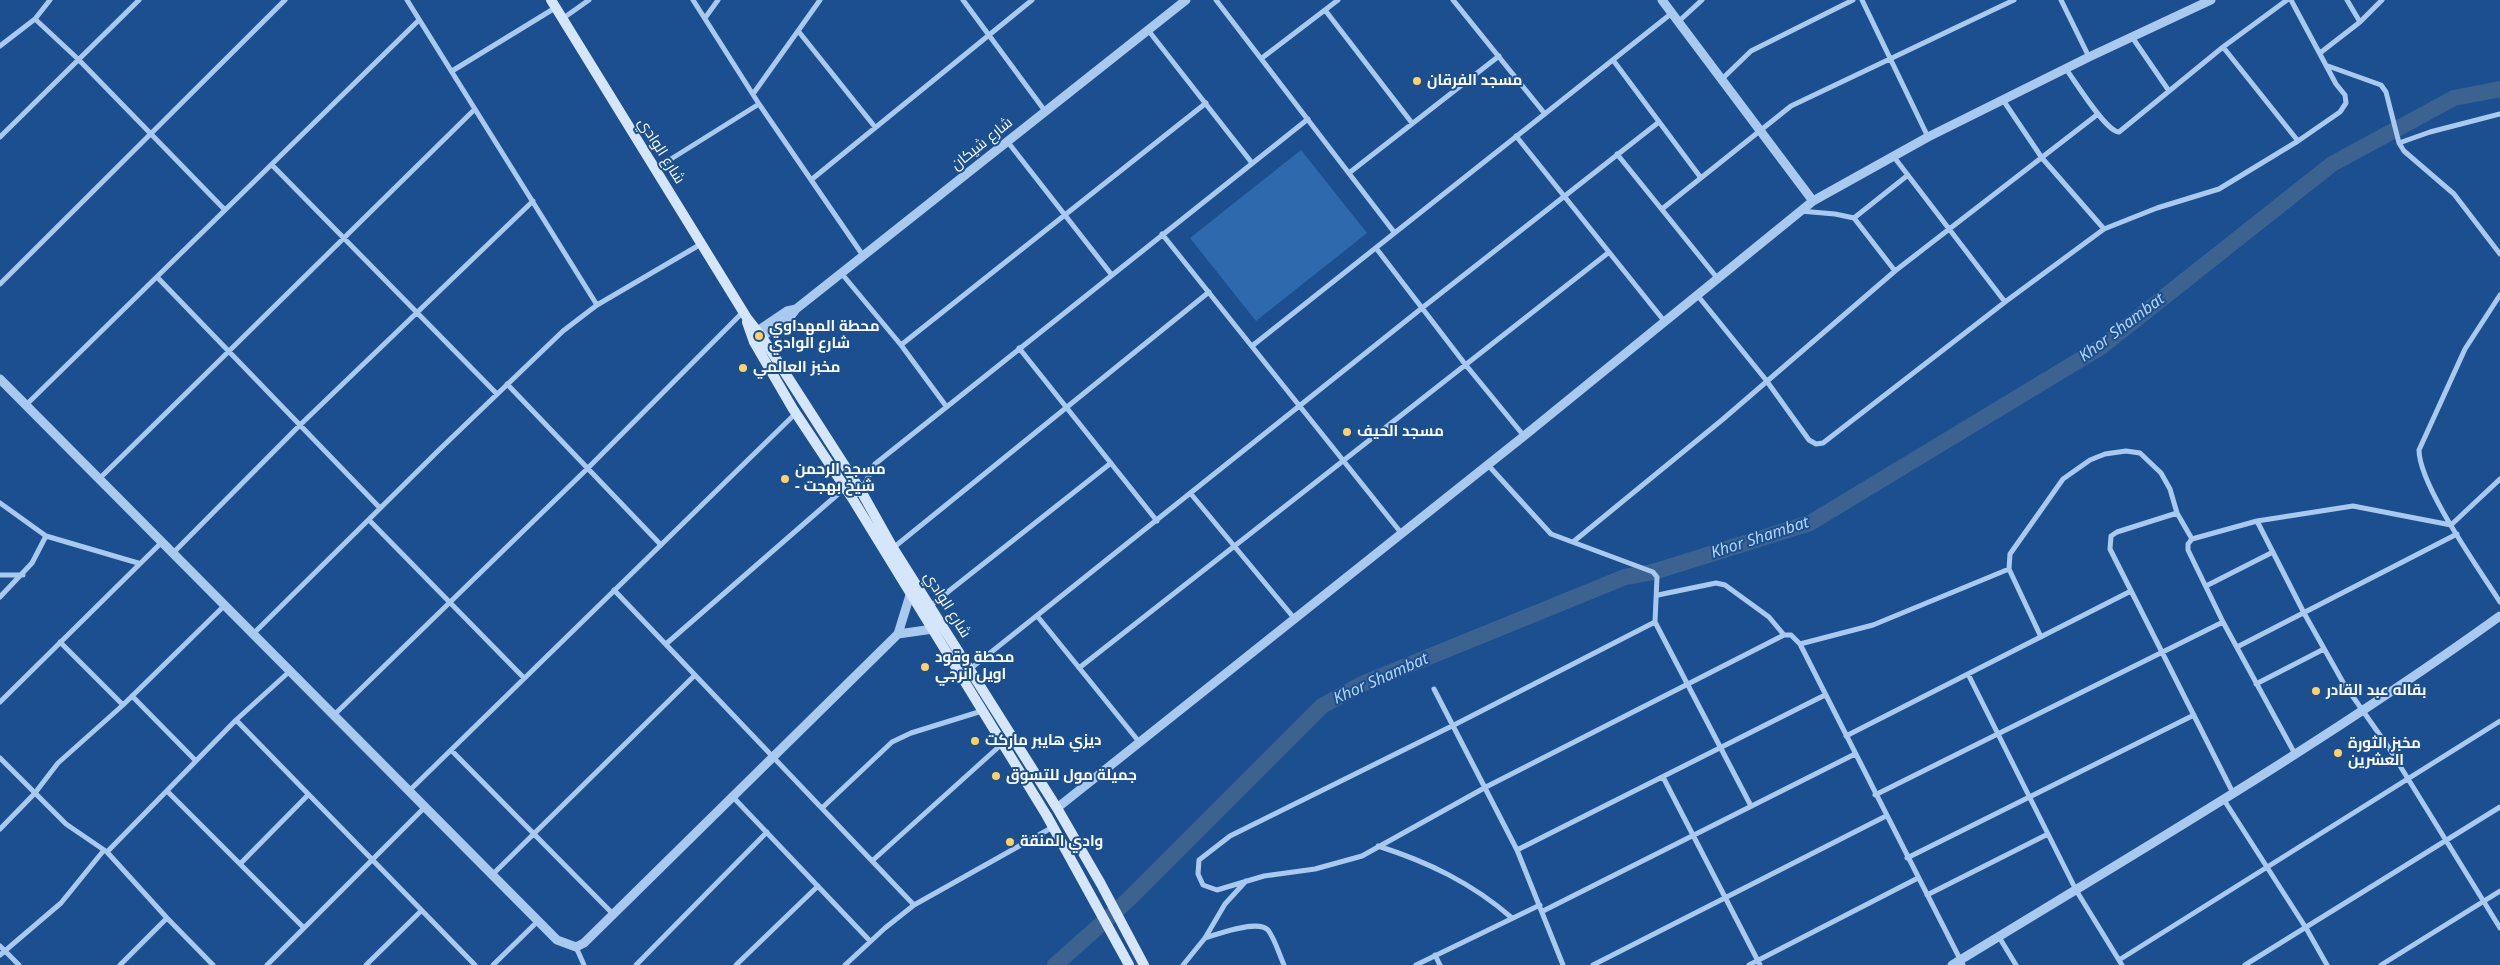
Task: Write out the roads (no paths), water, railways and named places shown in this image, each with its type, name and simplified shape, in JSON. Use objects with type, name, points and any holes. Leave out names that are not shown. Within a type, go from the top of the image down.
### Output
[{"type":"main road","name":"شارع الوادي","points":[[553,4],[745,315],[796,413],[852,498],[910,595],[1003,743],[1090,892],[1129,965]]},
{"type":"main road","name":"شارع الوادي","points":[[756,337],[861,491],[893,548],[1057,808],[1101,884],[1144,965]]},
{"type":"street","points":[[0,46],[35,19],[50,0]]},
{"type":"street","points":[[0,136],[139,0]]},
{"type":"street","points":[[0,284],[285,0]]},
{"type":"street","points":[[407,0],[597,306]]},
{"type":"street","points":[[562,19],[589,0]]},
{"type":"street","points":[[693,0],[759,104],[864,257]]},
{"type":"street","points":[[705,18],[718,0]]},
{"type":"street","points":[[753,94],[820,0]]},
{"type":"street","points":[[963,0],[1045,111]]},
{"type":"street","points":[[810,180],[1032,0]]},
{"type":"street","name":"شارع شيكان","points":[[756,337],[787,311],[796,310],[864,257],[1186,0]]},
{"type":"street","points":[[1216,0],[1394,232]]},
{"type":"street","points":[[1262,58],[1338,0]]},
{"type":"street","points":[[1662,0],[1813,201]]},
{"type":"street","points":[[1678,22],[1702,0]]},
{"type":"street","points":[[1722,79],[1750,51],[1853,0]]},
{"type":"street","points":[[1862,0],[1928,138]]},
{"type":"street","points":[[1662,209],[1791,106],[2014,0]]},
{"type":"street","points":[[2061,0],[2089,57]]},
{"type":"street","points":[[1057,808],[1488,465],[1813,201],[2002,100],[2211,0]]},
{"type":"street","points":[[2066,69],[2098,114],[2111,129],[2119,132],[2223,48],[2287,0]]},
{"type":"street","points":[[1698,296],[1766,380],[1810,440],[1816,444],[1824,443],[2005,302],[2104,229],[2157,208],[2192,199],[2219,189],[2298,141],[2340,112],[2346,102],[2345,95],[2336,84],[2291,0]]},
{"type":"street","points":[[2346,0],[2360,22]]},
{"type":"street","points":[[2320,53],[2360,22],[2382,0]]},
{"type":"street","points":[[1454,1],[1545,114]]},
{"type":"street","points":[[452,71],[553,4]]},
{"type":"street","points":[[1325,10],[1412,124]]},
{"type":"street","points":[[1252,346],[1672,13]]},
{"type":"street","points":[[35,19],[78,59],[225,210]]},
{"type":"street","points":[[26,405],[420,20]]},
{"type":"street","points":[[1148,30],[1252,163]]},
{"type":"street","points":[[799,32],[875,127]]},
{"type":"street","points":[[2132,37],[2169,92]]},
{"type":"street","points":[[2223,48],[2298,141]]},
{"type":"street","points":[[1349,173],[1499,56]]},
{"type":"street","points":[[1613,60],[1701,178]]},
{"type":"street","points":[[2328,66],[2381,86],[2386,92],[2399,144],[2410,157],[2454,194],[2500,254]]},
{"type":"street","points":[[2002,100],[2042,158],[2104,229]]},
{"type":"street","points":[[901,345],[1206,103]]},
{"type":"street","points":[[655,169],[759,104]]},
{"type":"street","points":[[99,479],[230,352],[474,109]]},
{"type":"street","points":[[1573,542],[1722,420],[1766,380],[1895,271],[2098,114]]},
{"type":"street","points":[[2399,144],[2430,132],[2500,114]]},
{"type":"street","points":[[852,498],[861,491],[875,464],[1111,274],[1308,119]]},
{"type":"street","points":[[970,669],[1038,617],[1299,406],[1658,122]]},
{"type":"street","points":[[1516,136],[1608,253],[1666,322]]},
{"type":"street","points":[[1007,141],[1111,274]]},
{"type":"street","points":[[1617,154],[1718,279]]},
{"type":"street","points":[[1894,157],[2005,302]]},
{"type":"street","points":[[272,165],[497,394]]},
{"type":"street","points":[[1854,218],[1908,175]]},
{"type":"street","points":[[173,553],[299,426],[533,201]]},
{"type":"street","points":[[1800,211],[1854,218],[1895,271]]},
{"type":"street","points":[[1162,234],[1402,534]]},
{"type":"street","points":[[253,634],[563,331],[597,306],[701,244]]},
{"type":"street","points":[[1376,248],[1465,364],[1524,436]]},
{"type":"street","points":[[1079,668],[1608,253]]},
{"type":"street","points":[[842,274],[901,345],[946,406]]},
{"type":"street","points":[[156,277],[380,508]]},
{"type":"street","points":[[893,548],[1209,292]]},
{"type":"street","points":[[2500,295],[2465,349],[2418,450],[2423,473],[2450,525],[2500,602]]},
{"type":"street","points":[[334,715],[745,315]]},
{"type":"street","points":[[1019,348],[1157,521]]},
{"type":"street","points":[[1,383],[26,405],[225,604],[557,940],[576,947],[584,965]]},
{"type":"street","points":[[507,384],[661,545]]},
{"type":"street","points":[[409,791],[796,413]]},
{"type":"street","points":[[2041,637],[2010,569],[2010,554],[2063,479],[2090,460],[2105,454],[2134,452],[2150,461],[2170,489],[2177,513],[2192,539]]},
{"type":"street","points":[[930,606],[1111,463]]},
{"type":"street","points":[[1488,465],[1551,534],[1653,572],[1657,577],[1658,595],[1655,622],[1751,806]]},
{"type":"street","points":[[2450,525],[2500,479]]},
{"type":"street","points":[[666,644],[845,487]]},
{"type":"street","points":[[1191,494],[1294,618]]},
{"type":"street","points":[[0,503],[46,536],[138,564]]},
{"type":"street","points":[[2294,754],[2223,622],[2188,550],[2188,544],[2192,539],[2258,521],[2353,506],[2450,525]]},
{"type":"street","points":[[2177,513],[2117,532],[2111,536],[2110,549],[2233,793]]},
{"type":"street","points":[[369,520],[448,603],[524,678]]},
{"type":"street","points":[[2258,521],[2304,613],[2344,684],[2408,779],[2500,928]]},
{"type":"street","points":[[2237,647],[2457,534]]},
{"type":"street","points":[[0,598],[23,575],[39,553],[46,536]]},
{"type":"street","points":[[0,702],[162,542]]},
{"type":"street","points":[[2206,586],[2273,552]]},
{"type":"street","points":[[1800,644],[1873,625],[2010,569]]},
{"type":"street","points":[[0,575],[23,575]]},
{"type":"street","points":[[1658,595],[1716,583],[1732,590],[1769,617],[1784,635]]},
{"type":"street","points":[[614,590],[914,905]]},
{"type":"street","points":[[1846,736],[2132,591]]},
{"type":"street","points":[[576,947],[584,943],[898,634],[910,595]]},
{"type":"street","points":[[0,829],[35,793],[58,763],[122,706],[225,604]]},
{"type":"street","points":[[1655,622],[1454,725],[1230,836],[1199,860],[1198,874],[1204,885],[1217,890],[1246,881],[1340,863],[1362,856],[1486,787],[1784,635],[1791,635],[1800,644],[1927,895],[1958,963],[2224,800],[2440,660],[2500,616]]},
{"type":"street","points":[[1038,617],[1140,743]]},
{"type":"street","points":[[1875,795],[2223,622]]},
{"type":"street","points":[[898,634],[933,629]]},
{"type":"street","points":[[60,642],[122,706]]},
{"type":"street","points":[[2256,684],[2324,649]]},
{"type":"street","points":[[0,955],[2,948],[62,904],[106,851],[236,720],[290,671]]},
{"type":"street","points":[[1968,674],[2076,890],[2120,962],[2266,867],[2500,721]]},
{"type":"street","points":[[492,875],[695,675]]},
{"type":"street","points":[[1434,689],[1517,850],[1563,965]]},
{"type":"street","points":[[1517,850],[1825,695]]},
{"type":"street","points":[[132,696],[196,760]]},
{"type":"street","points":[[822,808],[892,742],[911,733],[983,711]]},
{"type":"street","points":[[1907,858],[2194,715]]},
{"type":"street","points":[[236,720],[475,965]]},
{"type":"street","points":[[872,861],[1003,743]]},
{"type":"street","points":[[451,750],[613,914]]},
{"type":"street","points":[[1543,911],[1854,754]]},
{"type":"street","points":[[0,758],[66,824],[106,851],[167,918],[214,965]]},
{"type":"street","points":[[1663,777],[1759,963]]},
{"type":"street","points":[[166,792],[304,928]]},
{"type":"street","points":[[240,864],[308,795]]},
{"type":"street","points":[[732,796],[870,941]]},
{"type":"street","points":[[2224,800],[2306,928],[2327,965]]},
{"type":"street","points":[[267,965],[425,807]]},
{"type":"street","points":[[2245,965],[2500,807]]},
{"type":"street","points":[[1593,965],[1886,816]]},
{"type":"street","points":[[845,965],[870,941],[914,905],[1053,827]]},
{"type":"street","points":[[636,965],[767,832]]},
{"type":"street","points":[[1927,895],[2048,834]]},
{"type":"street","points":[[1378,846],[1439,868],[1488,897],[1512,918]]},
{"type":"street","points":[[1748,965],[1759,963],[1918,878]]},
{"type":"street","points":[[1183,965],[1205,938],[1225,904],[1246,881]]},
{"type":"street","points":[[736,965],[818,886]]},
{"type":"street","points":[[2381,965],[2500,891]]},
{"type":"street","points":[[1416,965],[1540,905]]},
{"type":"street","points":[[366,965],[421,911]]},
{"type":"street","points":[[120,965],[167,918]]},
{"type":"street","points":[[493,965],[538,921]]},
{"type":"street","points":[[1205,938],[1254,925],[1263,926],[1269,931],[1284,965]]},
{"type":"street","points":[[1999,937],[2016,965]]},
{"type":"street","points":[[2,948],[19,965]]},
{"type":"street","points":[[1436,955],[1440,965]]},
{"type":"waterway","name":"Khor Shambat","points":[[1055,965],[1127,901],[1322,706],[1362,684],[1625,577],[1653,572],[1810,523],[2101,347],[2332,164],[2454,98],[2500,89]]},
{"type":"place","name":"مسجد الفرقان","points":[[1417,81]]},
{"type":"place","name":"محطة المهداوي شارع الوادي","points":[[759,336]]},
{"type":"place","name":"مخبز العالمي","points":[[743,368]]},
{"type":"place","name":"مسجد الحيف","points":[[1347,432]]},
{"type":"place","name":"مسجد الرحمن - شيخ بهجت","points":[[785,479]]},
{"type":"place","name":"محطة وقود اويل انرجي","points":[[925,667]]},
{"type":"place","name":"بقاله عبد القادر","points":[[2316,691]]},
{"type":"place","name":"ديزي هايبر ماركت","points":[[975,741]]},
{"type":"place","name":"مخبز الثورة العشرين","points":[[2338,753]]},
{"type":"place","name":"جميلة مول للتسوق","points":[[996,776]]},
{"type":"place","name":"وادي المنقة","points":[[1010,842]]}]
